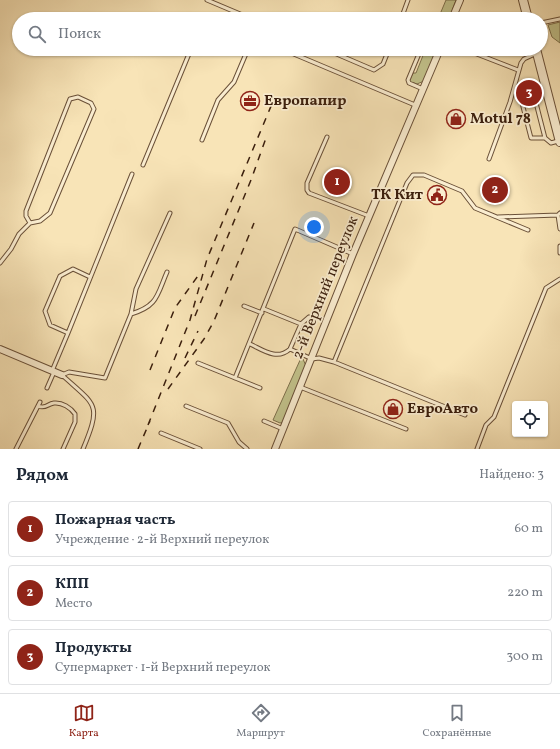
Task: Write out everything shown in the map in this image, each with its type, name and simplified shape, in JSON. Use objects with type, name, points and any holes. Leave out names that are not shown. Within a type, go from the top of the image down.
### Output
[{"type":"street","points":[[455,12],[460,0]]},
{"type":"street","points":[[523,0],[526,12]]},
{"type":"street","name":"2-й Верхний переулок","points":[[275,449],[353,254],[437,56]]},
{"type":"street","points":[[537,56],[560,141]]},
{"type":"street","points":[[0,350],[62,375]]},
{"type":"lane","points":[[207,0],[235,12]]},
{"type":"lane","points":[[404,12],[408,0]]},
{"type":"lane","points":[[548,22],[560,19]]},
{"type":"lane","points":[[143,165],[188,56]]},
{"type":"lane","points":[[202,140],[218,100],[234,82],[245,56]]},
{"type":"lane","points":[[299,56],[415,105]]},
{"type":"lane","points":[[343,56],[374,70],[383,64],[386,56]]},
{"type":"lane","points":[[418,56],[408,80],[409,83],[423,89]]},
{"type":"lane","points":[[482,56],[518,70]]},
{"type":"lane","points":[[489,159],[510,102],[518,70],[524,59],[528,56]]},
{"type":"lane","points":[[0,263],[11,249],[19,234],[30,223],[40,221],[50,213],[94,109],[91,103],[78,97],[70,99],[26,211],[26,216],[30,223]]},
{"type":"lane","points":[[545,138],[531,138],[522,103],[535,99],[545,138],[551,143],[560,141]]},
{"type":"lane","points":[[327,137],[307,184],[307,190],[309,193],[369,216]]},
{"type":"lane","points":[[47,388],[132,174]]},
{"type":"lane","points":[[334,362],[407,183],[414,175],[424,175],[462,191],[475,208],[528,230]]},
{"type":"lane","points":[[83,449],[95,418],[94,410],[83,394],[62,375],[69,372],[105,378],[131,314],[136,290],[170,213]]},
{"type":"lane","points":[[496,217],[559,214],[560,229]]},
{"type":"lane","points":[[235,378],[264,310],[295,229],[353,254]]},
{"type":"lane","points":[[560,246],[560,253]]},
{"type":"lane","points":[[68,333],[50,325],[45,310],[60,276],[73,269],[90,277]]},
{"type":"lane","points":[[131,314],[145,310],[154,302],[167,272]]},
{"type":"lane","points":[[477,449],[486,425],[494,417],[546,288],[560,279]]},
{"type":"lane","points":[[244,306],[262,313]]},
{"type":"lane","points":[[264,310],[301,324]]},
{"type":"lane","points":[[250,344],[276,355],[282,355],[290,349],[301,324],[309,317]]},
{"type":"lane","points":[[290,349],[312,359],[319,358],[334,362],[465,415]]},
{"type":"lane","points":[[198,364],[260,388]]},
{"type":"lane","points":[[300,387],[406,429]]},
{"type":"lane","points":[[16,449],[39,404],[45,407],[54,403],[58,403],[69,408],[75,414],[75,422],[63,449]]},
{"type":"lane","points":[[186,406],[228,423],[240,442],[247,449]]},
{"type":"lane","points":[[264,421],[283,429]]},
{"type":"lane","points":[[161,433],[200,449]]},
{"type":"green space","points":[[446,0],[456,0],[452,12],[441,12]]},
{"type":"green space","points":[[560,22],[560,43],[552,37],[548,25]]},
{"type":"green space","points":[[423,56],[434,56],[424,81],[417,84],[409,81],[413,73],[416,73]]},
{"type":"green space","points":[[301,358],[306,366],[284,422],[280,423],[273,420]]},
{"type":"railway","points":[[148,425],[190,320],[207,259],[274,99]]},
{"type":"railway","points":[[195,316],[251,180],[266,138]]},
{"type":"railway","points":[[168,389],[204,339],[214,321],[254,223]]},
{"type":"railway","points":[[150,370],[175,308],[200,273]]},
{"type":"railway","points":[[185,358],[198,331]]},
{"type":"railway","points":[[138,449],[150,421]]},
{"type":"place","name":"Продукты","points":[[529,93]]},
{"type":"place","name":"Европапир","points":[[250,101]]},
{"type":"place","name":"Motul 78","points":[[456,119]]},
{"type":"place","name":"Пожарная часть","points":[[337,182]]},
{"type":"place","name":"КПП","points":[[495,190]]},
{"type":"place","name":"ТК Кит","points":[[437,195]]},
{"type":"place","name":"ЕвроАвто","points":[[393,409]]}]
